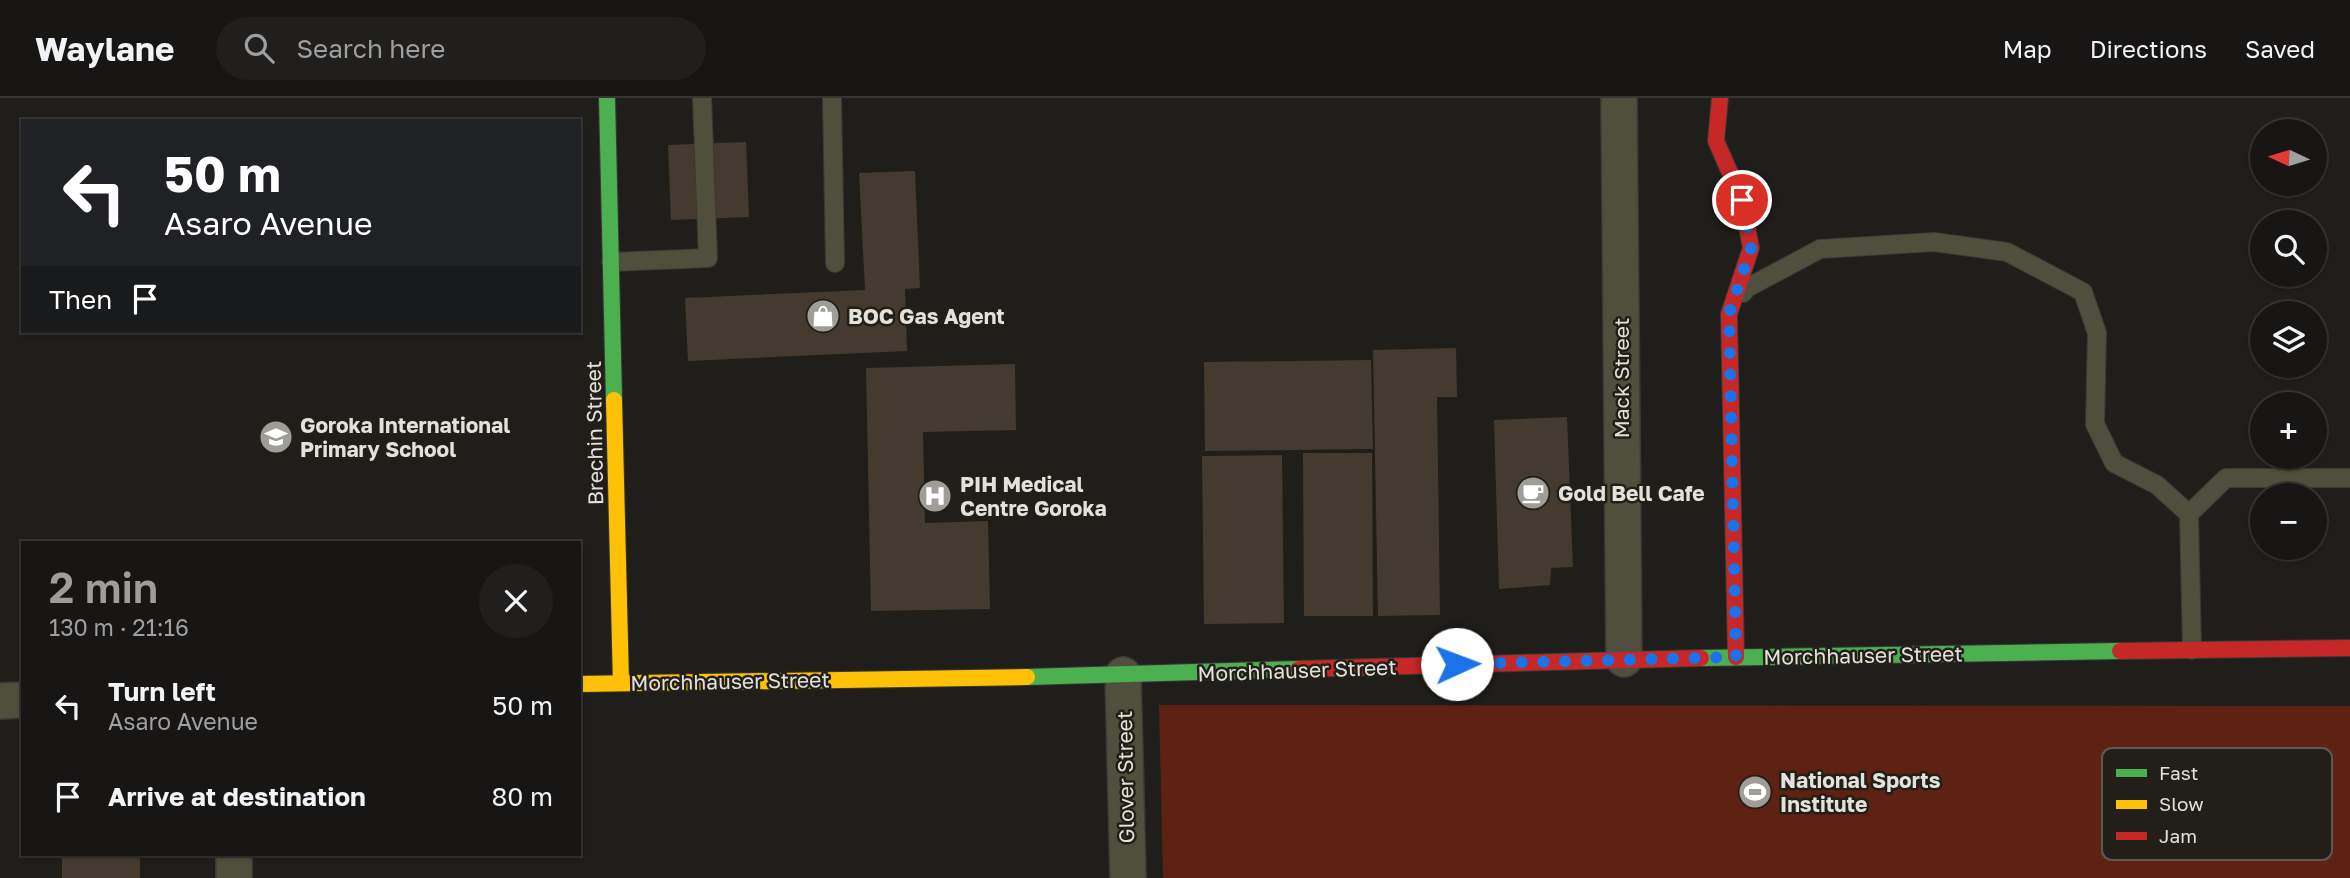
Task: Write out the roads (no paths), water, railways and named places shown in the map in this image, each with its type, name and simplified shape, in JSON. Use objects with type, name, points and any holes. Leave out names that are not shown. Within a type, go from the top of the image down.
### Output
[{"type":"street","name":"Brechin Street","points":[[607,98],[621,683]]},
{"type":"street","name":"Mack Street","points":[[1619,98],[1624,659]]},
{"type":"street","points":[[1720,98],[1716,141],[1742,200],[1751,248],[1729,314],[1736,657]]},
{"type":"street","name":"Morchhauser Street","points":[[581,684],[1123,676],[1624,659],[2350,648]]},
{"type":"street","name":"Glover Street","points":[[1123,676],[1128,878]]},
{"type":"street","points":[[0,701],[21,700]]},
{"type":"street","points":[[234,856],[234,878]]},
{"type":"lane","points":[[611,262],[708,258],[702,98]]},
{"type":"lane","points":[[832,98],[835,263]]},
{"type":"lane","points":[[1729,314],[1747,288],[1820,249],[1934,242],[2007,252],[2083,292],[2097,333],[2095,424],[2114,463],[2157,485],[2189,514],[2192,650]]},
{"type":"lane","points":[[2189,514],[2226,478],[2350,478]]},
{"type":"place","name":"BOC Gas Agent","points":[[823,316]]},
{"type":"place","name":"Goroka International Primary School","points":[[276,437]]},
{"type":"place","name":"Gold Bell Cafe","points":[[1533,493]]},
{"type":"place","name":"PIH Medical Centre Goroka","points":[[935,496]]},
{"type":"place","name":"National Sports Institute","points":[[1755,792]]}]
